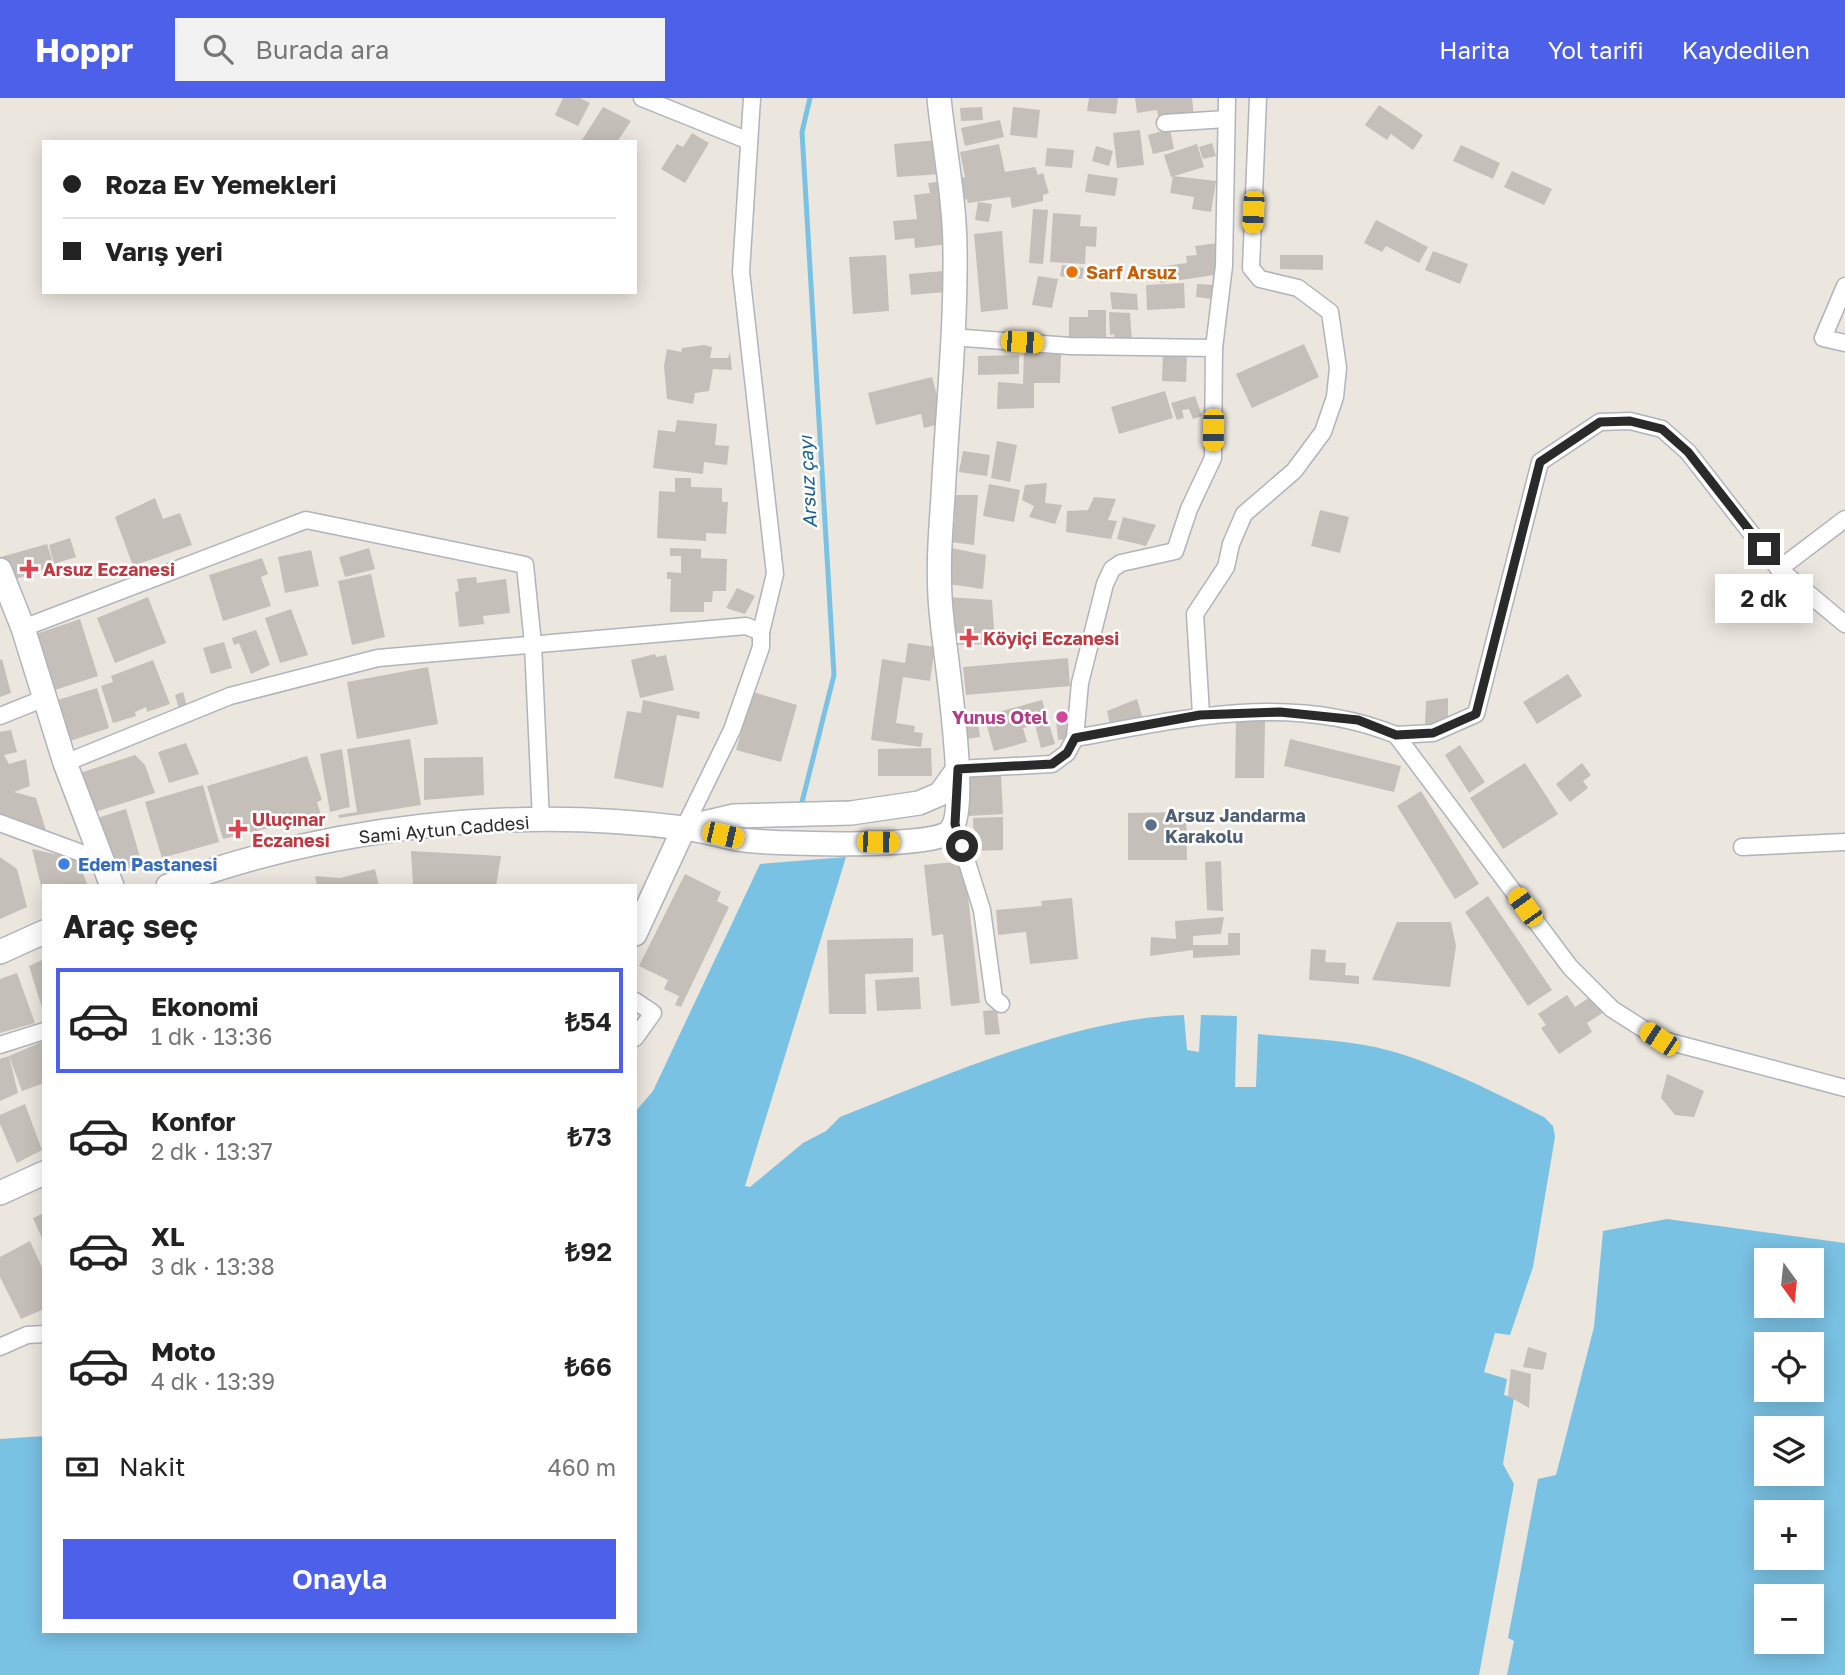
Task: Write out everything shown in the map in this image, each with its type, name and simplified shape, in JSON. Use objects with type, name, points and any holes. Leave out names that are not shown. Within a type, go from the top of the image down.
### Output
[{"type":"main road","points":[[684,828],[754,841],[878,842],[934,839],[944,835],[955,824],[958,769],[938,583],[955,249],[939,98]]},
{"type":"main road","points":[[0,570],[23,628],[65,763],[111,884]]},
{"type":"main road","points":[[637,930],[684,828],[714,818],[877,811],[931,800],[940,794],[958,769]]},
{"type":"main road","name":"Sami Aytun Caddesi","points":[[174,884],[263,855],[354,836],[541,821],[684,828]]},
{"type":"main road","points":[[0,952],[42,933]]},
{"type":"main road","points":[[0,1193],[42,1174]]},
{"type":"street","points":[[642,98],[749,141]]},
{"type":"street","points":[[684,828],[732,730],[761,647],[761,632],[775,574],[741,272],[752,98]]},
{"type":"street","points":[[958,769],[1052,764],[1067,753],[1075,738],[1080,683],[1108,577],[1121,564],[1175,551],[1189,509],[1213,458],[1214,348],[1224,266],[1227,98]]},
{"type":"street","points":[[1200,715],[1195,614],[1226,567],[1231,544],[1244,514],[1294,471],[1323,432],[1335,397],[1338,368],[1330,312],[1298,288],[1260,279],[1251,268],[1258,98]]},
{"type":"street","points":[[1165,123],[1226,119]]},
{"type":"street","points":[[1845,286],[1823,338],[1845,343]]},
{"type":"street","points":[[951,337],[1070,346],[1214,348]]},
{"type":"street","points":[[1075,738],[1200,715],[1280,712],[1358,720],[1396,735],[1433,733],[1476,714],[1540,462],[1600,422],[1630,421],[1662,429],[1688,452],[1779,569],[1845,624]]},
{"type":"street","points":[[1779,569],[1845,519]]},
{"type":"street","points":[[23,628],[306,520],[525,565],[533,644],[541,821]]},
{"type":"street","points":[[65,763],[229,696],[378,658],[746,626],[761,632]]},
{"type":"street","points":[[0,716],[45,698]]},
{"type":"street","points":[[1396,735],[1570,967],[1612,1009],[1659,1039],[1845,1088]]},
{"type":"street","points":[[0,823],[103,861]]},
{"type":"street","points":[[955,824],[982,909],[995,998],[1001,1004]]},
{"type":"street","points":[[1742,848],[1845,842]]},
{"type":"street","points":[[637,1002],[653,1013],[637,1035]]},
{"type":"street","points":[[0,1045],[42,1032]]},
{"type":"street","points":[[0,1347],[27,1335],[42,1334]]},
{"type":"water","points":[[846,857],[745,1186],[750,1187],[803,1143],[826,1131],[840,1117],[965,1068],[1054,1038],[1098,1027],[1184,1015],[1187,1050],[1199,1052],[1201,1015],[1237,1016],[1235,1087],[1256,1087],[1258,1034],[1342,1042],[1391,1051],[1430,1064],[1544,1117],[1553,1126],[1555,1137],[1533,1267],[1510,1335],[1495,1333],[1484,1372],[1507,1379],[1504,1395],[1514,1398],[1503,1464],[1514,1484],[1479,1675],[0,1675],[0,1439],[42,1436],[42,1633],[637,1633],[637,1110],[653,1091],[760,864]]},
{"type":"water","points":[[1667,1219],[1845,1243],[1845,1675],[1507,1675],[1514,1641],[1508,1638],[1538,1479],[1556,1475],[1594,1327],[1603,1231]]},
{"type":"building","points":[[563,98],[580,98],[590,103],[578,126],[555,115]]},
{"type":"building","points":[[1089,98],[1118,98],[1116,114],[1087,111]]},
{"type":"building","points":[[1135,98],[1192,98],[1194,117],[1159,122],[1157,110],[1137,113]]},
{"type":"building","points":[[1379,105],[1423,135],[1413,150],[1391,134],[1387,140],[1365,125]]},
{"type":"building","points":[[603,107],[631,121],[618,140],[582,140]]},
{"type":"building","points":[[982,107],[983,120],[961,121],[960,108]]},
{"type":"building","points":[[1013,107],[1040,110],[1037,138],[1010,135]]},
{"type":"building","points":[[1000,120],[1004,137],[965,146],[961,128]]},
{"type":"building","points":[[1170,129],[1174,149],[1153,154],[1148,135]]},
{"type":"building","points":[[1140,130],[1144,165],[1117,168],[1113,133]]},
{"type":"building","points":[[692,133],[709,143],[685,183],[661,169],[677,144],[683,147]]},
{"type":"building","points":[[938,140],[941,174],[897,177],[894,144]]},
{"type":"building","points":[[1212,143],[1216,156],[1203,159],[1199,147]]},
{"type":"building","points":[[999,144],[1005,172],[1035,167],[1038,175],[1043,173],[1049,193],[1043,195],[1043,201],[1012,208],[1010,197],[968,203],[967,199],[961,201],[958,178],[965,177],[960,152]]},
{"type":"building","points":[[1197,144],[1204,167],[1171,177],[1164,155]]},
{"type":"building","points":[[1461,145],[1500,163],[1493,179],[1453,161]]},
{"type":"building","points":[[1096,146],[1113,151],[1109,166],[1092,161]]},
{"type":"building","points":[[1047,148],[1074,150],[1072,168],[1045,166]]},
{"type":"building","points":[[1512,171],[1552,189],[1544,205],[1504,187]]},
{"type":"building","points":[[1088,174],[1118,178],[1115,196],[1085,192]]},
{"type":"building","points":[[1173,176],[1216,181],[1211,212],[1192,209],[1194,197],[1170,193]]},
{"type":"building","points":[[942,181],[949,244],[915,248],[914,238],[895,240],[893,221],[917,219],[914,195],[930,193],[928,183]]},
{"type":"building","points":[[978,202],[992,204],[989,222],[975,220]]},
{"type":"building","points":[[1033,209],[1048,210],[1043,264],[1029,263]]},
{"type":"building","points":[[1053,213],[1081,215],[1080,226],[1097,227],[1096,247],[1086,246],[1085,264],[1050,262]]},
{"type":"building","points":[[1376,220],[1428,247],[1419,263],[1386,246],[1382,252],[1364,243]]},
{"type":"building","points":[[1002,231],[1008,309],[981,312],[974,234]]},
{"type":"building","points":[[1217,243],[1221,274],[1160,283],[1158,267],[1187,263],[1186,256],[1197,255],[1195,246]]},
{"type":"building","points":[[1433,251],[1468,264],[1460,284],[1425,270]]},
{"type":"building","points":[[886,255],[889,311],[853,314],[849,257]]},
{"type":"building","points":[[1280,255],[1323,255],[1323,270],[1280,269]]},
{"type":"building","name":"Sarf Arsuz","points":[[1062,265],[1084,268],[1082,279],[1060,276]]},
{"type":"building","points":[[943,271],[945,292],[911,295],[909,274]]},
{"type":"building","points":[[1038,276],[1058,279],[1052,308],[1032,305]]},
{"type":"building","points":[[1184,283],[1185,308],[1147,310],[1146,285]]},
{"type":"building","points":[[1197,284],[1214,285],[1213,299],[1196,297]]},
{"type":"building","points":[[1110,292],[1137,294],[1138,310],[1112,309]]},
{"type":"building","points":[[1088,310],[1106,310],[1106,339],[1069,339],[1069,317],[1088,317]]},
{"type":"building","points":[[1109,312],[1130,313],[1132,343],[1114,344],[1114,334],[1110,335]]},
{"type":"building","points":[[1304,344],[1319,377],[1252,408],[1236,374]]},
{"type":"building","points":[[704,345],[712,347],[710,358],[728,358],[730,352],[732,370],[713,369],[709,391],[695,393],[693,404],[667,399],[664,366],[667,349],[681,352],[682,348]]},
{"type":"building","points":[[1024,350],[1061,354],[1060,383],[1034,383],[1034,408],[997,409],[998,382],[1023,384]]},
{"type":"building","points":[[1163,350],[1187,351],[1186,382],[1162,381]]},
{"type":"building","points":[[1019,355],[1019,374],[978,375],[978,356]]},
{"type":"building","points":[[932,377],[944,423],[924,428],[921,414],[876,425],[868,393]]},
{"type":"building","points":[[1165,391],[1173,418],[1119,434],[1111,407]]},
{"type":"building","points":[[1195,396],[1202,416],[1193,419],[1189,409],[1182,410],[1184,418],[1177,420],[1171,403]]},
{"type":"building","points":[[677,420],[717,424],[715,445],[729,446],[727,465],[704,462],[703,474],[653,468],[658,430],[675,432]]},
{"type":"building","points":[[997,441],[1017,445],[1010,482],[991,478]]},
{"type":"building","points":[[963,451],[990,455],[987,476],[959,472]]},
{"type":"building","points":[[675,478],[691,478],[691,487],[722,488],[722,502],[728,502],[726,534],[706,533],[706,541],[657,538],[659,491],[675,492]]},
{"type":"building","points":[[1047,483],[1045,503],[1062,505],[1055,524],[1029,517],[1034,506],[1022,500],[1025,485]]},
{"type":"building","points":[[989,484],[1020,490],[1014,522],[983,516]]},
{"type":"building","points":[[953,495],[978,495],[974,545],[950,542],[955,519]]},
{"type":"building","points":[[1094,497],[1116,499],[1108,520],[1117,521],[1111,539],[1066,532],[1067,511],[1088,510]]},
{"type":"building","points":[[155,498],[163,519],[180,513],[192,545],[133,566],[115,517]]},
{"type":"building","points":[[1320,510],[1349,517],[1340,553],[1311,546]]},
{"type":"building","points":[[1123,517],[1156,525],[1146,546],[1117,539]]},
{"type":"building","points":[[70,538],[76,557],[54,564],[49,545]]},
{"type":"building","points":[[47,544],[54,566],[10,581],[1,557]]},
{"type":"building","points":[[369,548],[375,569],[345,577],[339,557]]},
{"type":"building","points":[[670,548],[701,549],[701,558],[727,559],[726,591],[713,591],[712,602],[704,602],[704,612],[670,612],[671,579],[667,579],[667,572],[681,573],[681,556],[670,556]]},
{"type":"building","points":[[951,548],[986,555],[983,589],[948,584]]},
{"type":"building","points":[[311,550],[319,586],[285,593],[278,557]]},
{"type":"building","points":[[262,558],[268,574],[261,577],[271,606],[223,621],[209,575]]},
{"type":"building","points":[[371,574],[385,637],[352,645],[338,581]]},
{"type":"building","points":[[476,577],[477,583],[506,579],[510,613],[483,616],[484,624],[459,627],[455,592],[459,591],[457,579]]},
{"type":"building","points":[[737,588],[755,596],[745,614],[726,608]]},
{"type":"building","points":[[148,597],[166,643],[115,663],[97,618]]},
{"type":"building","points":[[948,597],[992,600],[995,644],[950,645]]},
{"type":"building","points":[[291,609],[308,655],[280,663],[265,618]]},
{"type":"building","points":[[80,619],[98,676],[55,690],[36,634]]},
{"type":"building","points":[[256,630],[270,665],[251,674],[239,643],[234,645],[232,638]]},
{"type":"building","points":[[224,642],[232,668],[211,674],[203,648]]},
{"type":"building","points":[[908,643],[935,647],[930,681],[903,677],[896,723],[915,726],[914,732],[923,733],[921,747],[871,740],[882,659],[905,663]]},
{"type":"building","points":[[655,654],[656,657],[666,655],[674,690],[640,698],[631,660]]},
{"type":"building","points":[[1068,658],[1070,686],[966,695],[963,667]]},
{"type":"building","points":[[2,659],[11,693],[0,697],[0,660]]},
{"type":"building","points":[[153,660],[170,704],[147,712],[146,707],[135,712],[136,716],[113,723],[101,686],[113,682],[111,676]]},
{"type":"building","points":[[428,667],[438,724],[357,739],[347,682]]},
{"type":"building","points":[[1568,674],[1582,696],[1537,724],[1523,702]]},
{"type":"building","points":[[97,688],[109,728],[67,742],[54,701]]},
{"type":"building","points":[[183,692],[187,706],[179,709],[175,695]]},
{"type":"building","points":[[753,692],[797,705],[781,762],[736,750]]},
{"type":"building","points":[[1448,698],[1448,722],[1425,726],[1426,701]]},
{"type":"building","points":[[1137,699],[1143,719],[1111,729],[1107,711]]},
{"type":"building","points":[[643,700],[700,712],[699,719],[677,715],[663,788],[614,778],[627,711],[641,713]]},
{"type":"building","points":[[1042,700],[1055,744],[1041,748],[1035,725],[1023,728],[1027,742],[994,751],[984,716]]},
{"type":"building","points":[[964,707],[966,717],[977,715],[980,737],[959,740],[954,709]]},
{"type":"building","points":[[1070,717],[1072,739],[1058,740],[1056,719]]},
{"type":"building","points":[[1236,721],[1265,721],[1264,778],[1235,778]]},
{"type":"building","points":[[11,730],[17,752],[4,755],[9,764],[26,759],[30,786],[14,792],[36,798],[47,834],[0,814],[0,732]]},
{"type":"building","points":[[410,739],[421,805],[339,818],[338,815],[357,812],[347,749]]},
{"type":"building","points":[[1290,739],[1401,766],[1394,792],[1284,766]]},
{"type":"building","points":[[186,743],[199,774],[169,783],[158,752]]},
{"type":"building","points":[[1460,745],[1485,782],[1469,793],[1445,755]]},
{"type":"building","points":[[931,748],[932,776],[878,776],[878,749]]},
{"type":"building","points":[[342,749],[350,807],[330,812],[320,754]]},
{"type":"building","points":[[135,755],[145,765],[155,793],[89,814],[77,774]]},
{"type":"building","points":[[307,756],[322,800],[317,802],[321,815],[223,839],[207,786]]},
{"type":"building","points":[[483,757],[484,795],[424,800],[424,758]]},
{"type":"building","points":[[1525,763],[1558,814],[1503,849],[1470,798]]},
{"type":"building","points":[[1582,763],[1591,775],[1583,781],[1588,788],[1570,802],[1556,784]]},
{"type":"building","points":[[1001,775],[1003,814],[969,816],[967,777]]},
{"type":"building","points":[[203,785],[219,842],[162,858],[145,802]]},
{"type":"building","points":[[1421,791],[1479,884],[1455,899],[1397,806]]},
{"type":"building","points":[[126,809],[142,864],[110,874],[94,819]]},
{"type":"building","points":[[1186,812],[1187,860],[1128,860],[1128,813]]},
{"type":"building","points":[[1003,817],[1003,850],[974,851],[973,818]]},
{"type":"building","points":[[32,849],[77,859],[87,884],[42,884],[42,890]]},
{"type":"building","points":[[411,851],[501,856],[496,884],[413,884]]},
{"type":"building","points":[[0,857],[17,869],[27,907],[0,919]]},
{"type":"building","points":[[964,861],[980,1003],[951,1006],[943,934],[932,936],[924,865]]},
{"type":"building","points":[[1221,861],[1223,911],[1207,910],[1205,862]]},
{"type":"building","points":[[375,869],[379,884],[317,884],[315,876],[340,878]]},
{"type":"building","points":[[685,874],[721,892],[717,901],[729,907],[681,1007],[675,1005],[679,996],[664,989],[668,980],[639,966]]},
{"type":"building","points":[[1488,896],[1552,990],[1528,1006],[1465,912]]},
{"type":"building","points":[[1072,898],[1078,959],[1030,964],[1026,932],[998,935],[996,910],[1042,906],[1041,901]]},
{"type":"building","points":[[1224,917],[1221,934],[1193,936],[1193,945],[1228,945],[1228,933],[1240,933],[1240,955],[1193,958],[1193,950],[1150,956],[1151,937],[1176,939],[1175,921]]},
{"type":"building","points":[[1397,922],[1451,922],[1456,946],[1450,987],[1372,980]]},
{"type":"building","points":[[913,938],[913,972],[865,974],[866,1014],[829,1014],[827,940]]},
{"type":"building","points":[[1311,949],[1326,950],[1325,962],[1346,963],[1345,975],[1359,976],[1359,984],[1309,980]]},
{"type":"building","points":[[42,960],[42,1008],[29,966]]},
{"type":"building","points":[[17,973],[35,1023],[0,1033],[0,979]]},
{"type":"building","points":[[919,977],[921,1009],[877,1011],[875,980]]},
{"type":"building","points":[[1567,995],[1575,1007],[1593,995],[1604,1012],[1587,1023],[1592,1032],[1559,1054],[1541,1028],[1546,1025],[1538,1014]]},
{"type":"building","points":[[997,1010],[1000,1034],[985,1035],[983,1011]]},
{"type":"building","points":[[42,1042],[42,1084],[22,1091],[9,1056]]},
{"type":"building","points":[[9,1056],[18,1093],[0,1101],[0,1059]]},
{"type":"building","points":[[1667,1074],[1704,1091],[1694,1117],[1675,1115],[1661,1098]]},
{"type":"building","points":[[25,1104],[42,1150],[17,1163],[0,1124],[0,1115]]},
{"type":"building","points":[[42,1214],[42,1238],[33,1218]]},
{"type":"building","points":[[30,1241],[42,1268],[42,1310],[21,1319],[0,1277],[0,1257]]},
{"type":"building","points":[[1528,1347],[1547,1353],[1543,1370],[1523,1367]]},
{"type":"building","points":[[1511,1369],[1531,1374],[1529,1408],[1508,1396]]},
{"type":"waterway","name":"Arsuz çayı","points":[[800,810],[834,675],[802,132],[810,98]]},
{"type":"place","name":"Sarf Arsuz","points":[[1072,272]]},
{"type":"place","name":"Arsuz Eczanesi","points":[[29,569]]},
{"type":"place","name":"Köyiçi Eczanesi","points":[[969,638]]},
{"type":"place","name":"Yunus Otel","points":[[1062,717]]},
{"type":"place","name":"Arsuz Jandarma Karakolu","points":[[1151,825]]},
{"type":"place","name":"Uluçınar Eczanesi","points":[[238,829]]},
{"type":"place","name":"Edem Pastanesi","points":[[64,864]]},
{"type":"route","points":[[962,846],[955,824],[958,813],[958,769],[1052,764],[1067,753],[1075,738],[1200,715],[1280,712],[1358,720],[1396,735],[1433,733],[1476,714],[1540,462],[1600,422],[1630,421],[1662,429],[1688,452],[1764,549]]}]
